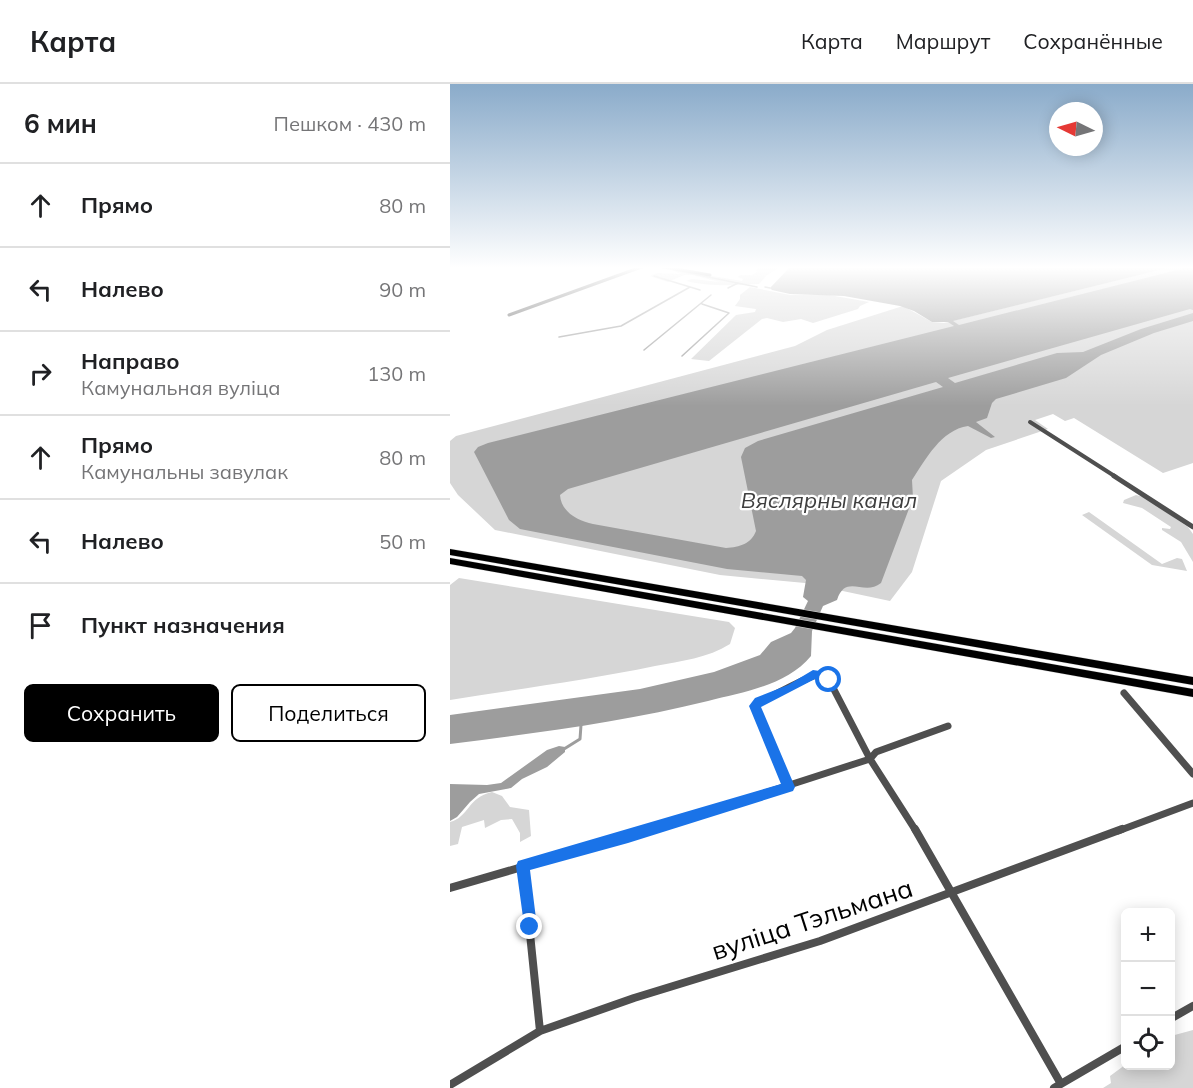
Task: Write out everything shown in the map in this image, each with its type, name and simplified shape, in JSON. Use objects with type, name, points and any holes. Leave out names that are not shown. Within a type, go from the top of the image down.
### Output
[{"type":"highway","points":[[450,552],[1190,680]]},
{"type":"highway","points":[[450,561],[1193,693]]},
{"type":"street","points":[[509,315],[515,313]]},
{"type":"street","points":[[1030,422],[1193,527]]},
{"type":"street","points":[[788,787],[755,706],[759,701],[792,688],[813,675],[822,675],[829,680],[870,759],[953,893],[1057,1086],[1121,1048]]},
{"type":"street","points":[[1124,693],[1193,774]]},
{"type":"street","points":[[450,888],[628,837],[788,787],[870,759],[876,752],[948,726]]},
{"type":"street","name":"вуліца Тэльмана","points":[[450,1085],[540,1031],[820,941],[1193,803]]},
{"type":"street","points":[[523,866],[540,1031]]},
{"type":"street","points":[[1175,1016],[1193,1006]]},
{"type":"shaded area","points":[[750,313],[846,313],[813,323],[801,319],[783,322],[762,319],[709,361],[691,359],[736,315]]},
{"type":"shaded area","points":[[881,313],[915,313],[932,322],[944,323],[985,313],[1193,313],[1193,463],[1163,473],[1074,418],[1065,421],[1053,414],[1035,420],[1048,429],[986,450],[941,481],[912,572],[890,601],[805,583],[720,575],[495,530],[458,495],[450,483],[450,441],[456,436],[795,346],[827,330]]},
{"type":"shaded area","points":[[1136,495],[1144,497],[1188,527],[1193,534],[1193,562],[1181,542],[1162,530],[1162,528],[1170,529],[1171,527],[1142,508],[1123,503],[1124,500]]},
{"type":"shaded area","points":[[1089,512],[1162,564],[1177,558],[1182,559],[1187,571],[1152,565],[1082,515]]},
{"type":"shaded area","points":[[459,578],[729,622],[735,628],[730,644],[713,653],[694,658],[604,676],[450,700],[450,585]]},
{"type":"shaded area","points":[[492,792],[502,796],[510,807],[529,810],[531,836],[520,842],[520,833],[512,819],[501,820],[485,828],[484,820],[462,827],[458,844],[450,846],[450,822],[461,816],[478,799]]},
{"type":"shaded area","points":[[1193,1030],[1193,1088],[1103,1088],[1111,1083],[1110,1076],[1121,1068],[1121,1070],[1175,1070],[1175,1035]]},
{"type":"water","name":"Вяслярны канал","points":[[917,313],[986,313],[953,321],[959,325],[1007,313],[1176,313],[948,378],[955,383],[1057,353],[1083,352],[1141,329],[1193,313],[1193,321],[1154,333],[1101,355],[1066,378],[996,399],[992,403],[987,418],[976,422],[995,437],[991,438],[968,426],[942,439],[912,480],[913,498],[881,583],[868,588],[850,586],[841,592],[837,600],[823,606],[812,631],[811,656],[801,666],[777,681],[749,691],[644,715],[450,744],[450,715],[640,689],[714,672],[760,655],[771,642],[791,633],[808,601],[803,597],[806,580],[802,576],[727,569],[520,529],[509,520],[474,452],[478,447],[954,326],[948,322],[932,322]],"holes":[[[936,382],[943,387],[758,441],[745,448],[741,457],[756,531],[748,542],[740,546],[726,548],[587,523],[571,515],[561,501],[560,495],[568,489]]]},
{"type":"water","points":[[559,746],[565,747],[565,752],[547,767],[522,779],[511,788],[479,794],[457,817],[450,821],[450,784],[501,783],[547,750]]},
{"type":"waterway","points":[[559,337],[621,326],[644,313]]},
{"type":"waterway","points":[[644,350],[689,313]]},
{"type":"waterway","points":[[682,356],[729,313]]},
{"type":"waterway","points":[[564,749],[580,739],[581,725]]},
{"type":"route","points":[[530,927],[523,866],[628,837],[788,787],[754,709],[755,706],[759,701],[792,688],[813,675],[822,675],[829,680]]}]
